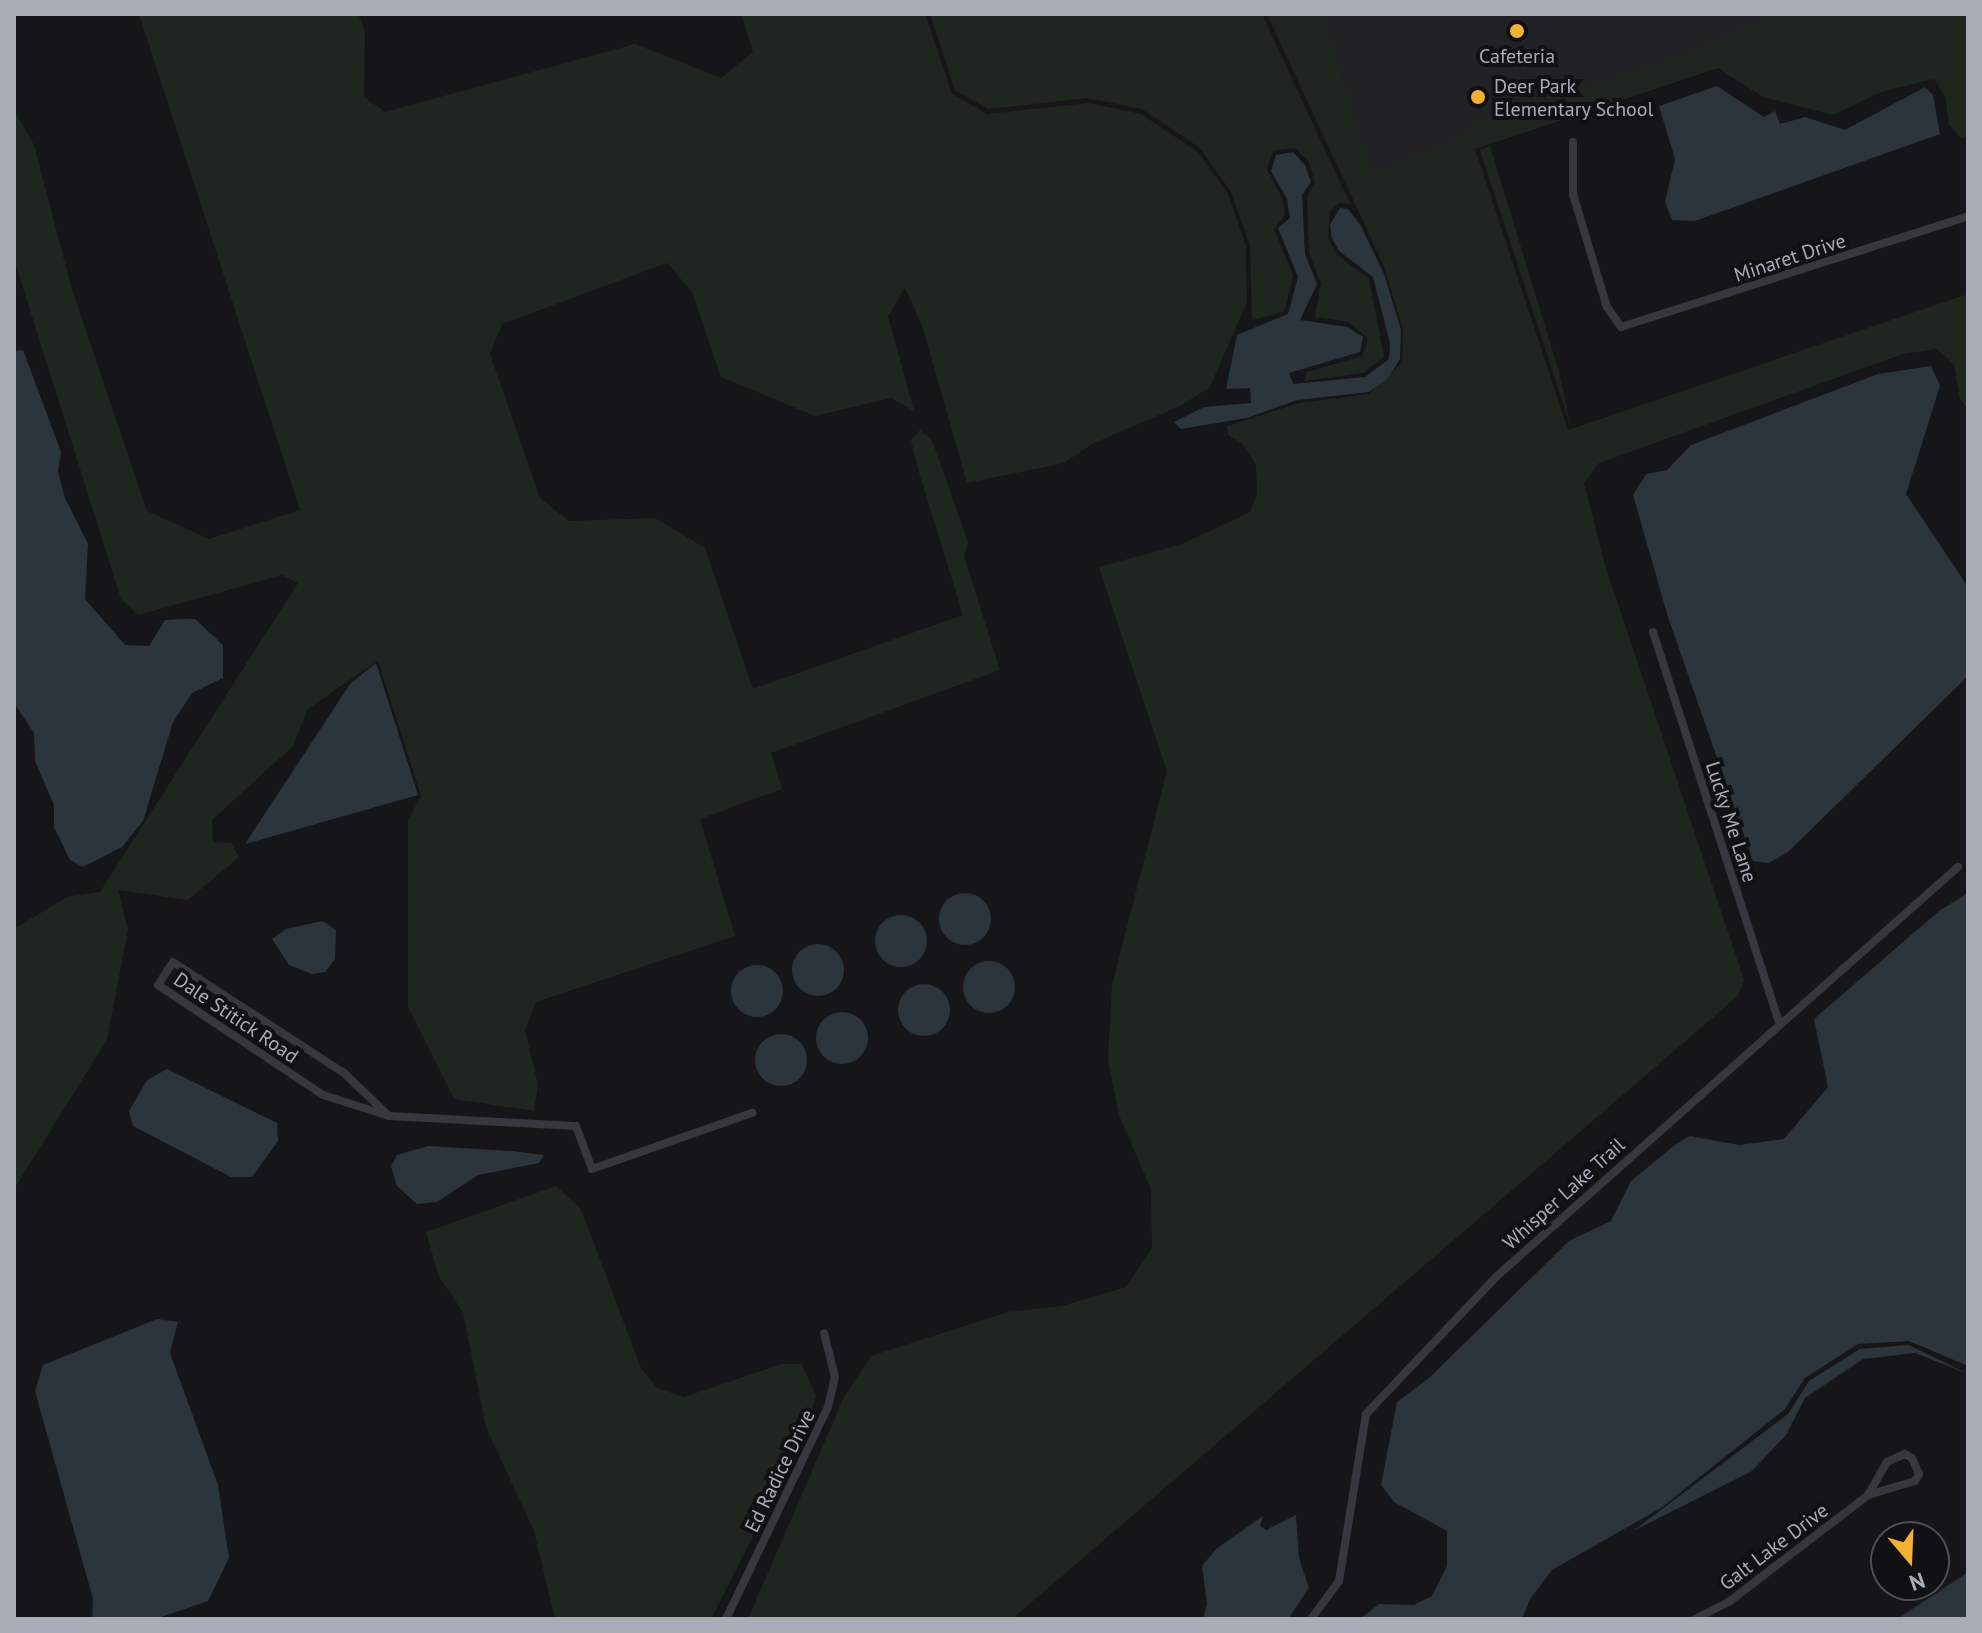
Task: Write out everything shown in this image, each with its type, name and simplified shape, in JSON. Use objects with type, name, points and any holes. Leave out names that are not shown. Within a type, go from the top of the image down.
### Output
[{"type":"street","name":"Minaret Drive","points":[[1573,142],[1573,194],[1607,307],[1621,327],[1968,216]]},
{"type":"street","name":"Lucky Me Lane","points":[[1653,632],[1779,1021]]},
{"type":"street","name":"Whisper Lake Trail","points":[[1311,1619],[1339,1581],[1366,1414],[1496,1277],[1779,1021],[1958,867]]},
{"type":"street","name":"Dale Stitick Road","points":[[389,1116],[344,1073],[173,962],[158,985],[323,1095],[389,1116],[576,1126],[592,1169],[752,1113]]},
{"type":"street","name":"Ed Radice Drive","points":[[726,1619],[828,1407],[835,1377],[824,1333]]},
{"type":"street","name":"Galt Lake Drive","points":[[1695,1619],[1730,1601],[1868,1495],[1915,1481],[1919,1474],[1912,1458],[1905,1454],[1887,1462],[1868,1495]]},
{"type":"shaded area","points":[[139,14],[358,14],[365,31],[364,97],[385,112],[635,44],[721,78],[753,52],[741,14],[925,14],[952,94],[987,114],[1089,103],[1141,114],[1198,152],[1228,194],[1246,246],[1247,302],[1210,387],[1182,405],[1092,444],[1064,463],[967,483],[923,328],[905,288],[888,316],[914,411],[891,398],[815,416],[721,377],[692,292],[667,263],[502,324],[490,354],[540,498],[569,521],[655,518],[705,548],[753,689],[963,615],[911,440],[920,430],[932,440],[968,542],[964,556],[1000,670],[771,753],[782,789],[700,819],[735,936],[536,1002],[525,1030],[538,1085],[534,1111],[454,1099],[408,1007],[408,820],[421,796],[378,661],[374,663],[308,709],[292,747],[212,820],[213,842],[231,843],[239,857],[188,900],[118,890],[128,929],[107,1040],[14,1189],[14,929],[67,897],[100,892],[298,583],[282,575],[138,615],[121,599],[14,259],[14,110],[34,145],[71,286],[147,511],[209,539],[300,510]]},
{"type":"shaded area","points":[[930,14],[1262,14],[1350,204],[1339,203],[1330,211],[1328,238],[1336,254],[1369,279],[1384,357],[1363,373],[1304,381],[1307,372],[1362,356],[1368,339],[1349,322],[1315,317],[1321,283],[1309,253],[1307,197],[1315,182],[1309,162],[1295,148],[1273,151],[1267,169],[1283,200],[1285,215],[1274,229],[1293,276],[1284,312],[1252,320],[1250,245],[1231,192],[1200,148],[1142,109],[1088,98],[988,109],[955,90]]},
{"type":"shaded area","points":[[1267,14],[1322,14],[1372,173],[1454,141],[1475,123],[1685,55],[1773,14],[1968,14],[1968,137],[1961,138],[1949,125],[1945,96],[1934,79],[1881,92],[1833,115],[1763,97],[1718,68],[1475,149],[1568,430],[1968,294],[1968,410],[1960,399],[1954,364],[1936,349],[1903,354],[1599,463],[1584,483],[1605,565],[1744,980],[1738,996],[1012,1619],[748,1619],[844,1397],[871,1356],[1008,1312],[1062,1306],[1126,1287],[1152,1248],[1151,1189],[1119,1115],[1108,1060],[1112,985],[1167,771],[1099,567],[1182,544],[1250,512],[1257,494],[1256,465],[1242,443],[1228,435],[1227,426],[1299,403],[1369,394],[1402,362],[1403,329],[1383,264]]},
{"type":"shaded area","name":"Deer Park Elementary School","points":[[1317,14],[1853,14],[1371,179]]},
{"type":"shaded area","points":[[1717,86],[1764,117],[1775,111],[1780,124],[1805,117],[1845,130],[1925,87],[1933,95],[1940,134],[1695,221],[1672,220],[1665,202],[1675,159],[1659,106]]},
{"type":"shaded area","points":[[1490,146],[1559,372],[1570,424],[1480,150]]},
{"type":"shaded area","points":[[1293,152],[1305,165],[1311,182],[1302,195],[1305,254],[1317,284],[1300,320],[1348,327],[1363,337],[1360,352],[1289,373],[1293,384],[1365,377],[1389,359],[1390,343],[1373,277],[1339,251],[1332,238],[1330,225],[1340,208],[1348,209],[1361,226],[1384,274],[1401,330],[1400,359],[1387,379],[1369,392],[1297,400],[1247,418],[1181,429],[1174,422],[1204,407],[1251,403],[1250,388],[1226,389],[1237,335],[1288,314],[1298,277],[1278,228],[1290,218],[1287,199],[1271,171],[1276,155]]},
{"type":"shaded area","points":[[23,350],[61,452],[58,471],[65,498],[88,544],[85,599],[125,645],[149,646],[165,620],[195,619],[223,645],[223,678],[192,693],[173,722],[143,821],[122,847],[83,867],[70,860],[54,827],[54,805],[35,761],[34,733],[14,703],[14,351]]},
{"type":"shaded area","points":[[1931,366],[1940,386],[1906,494],[1968,587],[1968,676],[1788,852],[1769,863],[1753,861],[1668,617],[1633,495],[1646,474],[1667,470],[1691,445],[1878,374]]},
{"type":"shaded area","points":[[376,663],[418,795],[245,844],[350,684]]},
{"type":"shaded area","points":[[965,893],[984,900],[991,919],[984,938],[965,945],[946,938],[939,919],[946,900]]},
{"type":"shaded area","points":[[1968,893],[1968,1366],[1909,1341],[1858,1344],[1805,1378],[1785,1409],[1661,1508],[1552,1570],[1530,1599],[1522,1619],[1360,1619],[1379,1604],[1414,1605],[1432,1596],[1447,1566],[1447,1531],[1394,1502],[1381,1485],[1397,1402],[1428,1379],[1569,1241],[1611,1221],[1631,1181],[1676,1144],[1690,1136],[1739,1145],[1784,1139],[1828,1087],[1814,1019],[1939,911]]},
{"type":"shaded area","points":[[901,915],[920,922],[927,941],[920,960],[901,967],[882,960],[875,941],[882,922]]},
{"type":"shaded area","points":[[322,921],[336,930],[335,959],[325,972],[312,974],[289,965],[272,939],[286,929]]},
{"type":"shaded area","points":[[818,944],[837,951],[844,970],[837,989],[818,996],[799,989],[792,970],[799,951]]},
{"type":"shaded area","points":[[989,961],[1008,968],[1015,987],[1008,1006],[989,1013],[970,1006],[963,987],[970,968]]},
{"type":"shaded area","points":[[757,965],[776,972],[783,991],[776,1010],[757,1017],[738,1010],[731,991],[738,972]]},
{"type":"shaded area","points":[[924,984],[943,991],[950,1010],[943,1029],[924,1036],[905,1029],[898,1010],[905,991]]},
{"type":"shaded area","points":[[842,1012],[861,1019],[868,1038],[861,1057],[842,1064],[823,1057],[816,1038],[823,1019]]},
{"type":"shaded area","points":[[781,1034],[800,1041],[807,1060],[800,1079],[781,1086],[762,1079],[755,1060],[762,1041]]},
{"type":"shaded area","points":[[167,1069],[277,1123],[278,1141],[252,1177],[231,1177],[133,1126],[129,1111],[147,1080]]},
{"type":"shaded area","points":[[428,1146],[544,1155],[539,1163],[478,1175],[437,1202],[417,1204],[397,1186],[391,1166],[397,1155]]},
{"type":"shaded area","points":[[556,1186],[581,1209],[641,1368],[657,1388],[684,1397],[782,1364],[802,1364],[816,1396],[804,1435],[711,1619],[555,1619],[534,1531],[486,1427],[463,1312],[439,1277],[426,1232]]},
{"type":"shaded area","points":[[157,1319],[178,1322],[170,1353],[218,1485],[229,1558],[208,1601],[155,1619],[92,1619],[93,1599],[35,1391],[43,1365]]},
{"type":"shaded area","points":[[1909,1345],[1968,1374],[1915,1353],[1863,1359],[1805,1398],[1786,1435],[1752,1471],[1633,1531],[1788,1414],[1809,1381],[1860,1349]]},
{"type":"shaded area","points":[[1296,1515],[1299,1558],[1309,1588],[1288,1619],[1203,1619],[1207,1604],[1202,1566],[1216,1549],[1263,1516],[1260,1526],[1266,1530]]},
{"type":"shaded area","points":[[1968,1572],[1968,1619],[1897,1619],[1924,1601],[1950,1601],[1950,1584]]},
{"type":"place","name":"Cafeteria","points":[[1517,31]]},
{"type":"place","name":"Deer Park Elementary School","points":[[1478,97]]}]
